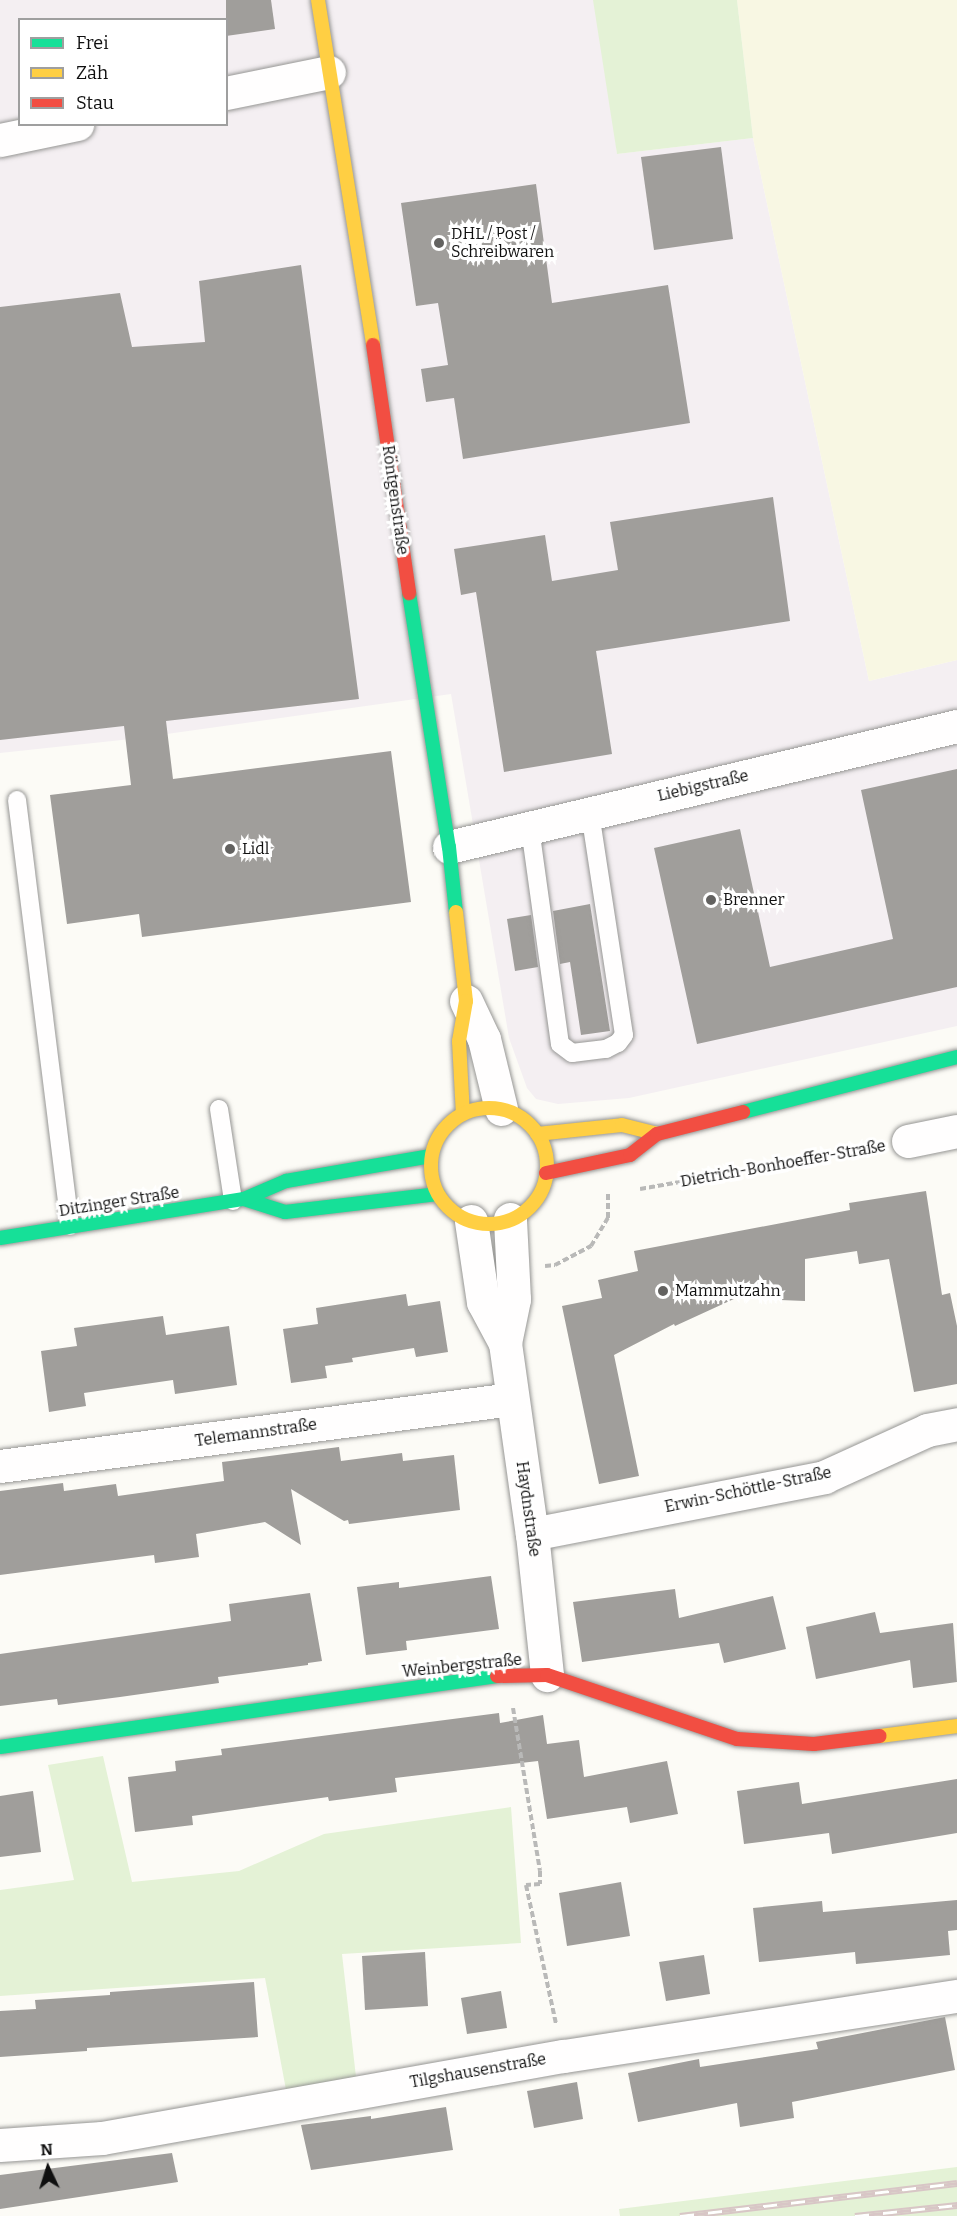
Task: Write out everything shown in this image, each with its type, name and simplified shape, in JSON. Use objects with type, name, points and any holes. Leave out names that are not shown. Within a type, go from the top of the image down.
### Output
[{"type":"street","name":"Röntgenstraße","points":[[318,0],[449,847],[466,1001],[459,1041],[463,1114]]},
{"type":"street","points":[[228,93],[330,72]]},
{"type":"street","points":[[0,141],[67,126]]},
{"type":"street","name":"Liebigstraße","points":[[449,847],[957,726]]},
{"type":"street","name":"Röntgenstraße","points":[[466,1001],[484,1039],[501,1109]]},
{"type":"street","points":[[546,1173],[630,1155],[657,1134],[957,1057]]},
{"type":"street","points":[[478,1109],[501,1109],[530,1125],[537,1134],[545,1154],[546,1173],[542,1188],[534,1202],[521,1214],[510,1219],[487,1223],[471,1221],[454,1213],[438,1194],[433,1184],[431,1156],[439,1135],[449,1123],[463,1114],[478,1109]]},
{"type":"street","points":[[537,1134],[622,1125],[657,1134]]},
{"type":"street","name":"Dietrich-Bonhoeffer-Straße","points":[[908,1141],[957,1131]]},
{"type":"street","name":"Ditzinger Straße","points":[[0,1238],[238,1200],[286,1181],[431,1156]]},
{"type":"street","name":"Ditzinger Straße","points":[[238,1200],[285,1212],[438,1194]]},
{"type":"street","name":"Haydnstraße","points":[[504,1343],[514,1299],[510,1219]]},
{"type":"street","name":"Haydnstraße","points":[[471,1221],[483,1302],[504,1343],[532,1534],[547,1675]]},
{"type":"street","name":"Telemannstraße","points":[[0,1466],[512,1399]]},
{"type":"street","name":"Erwin-Schöttle-Straße","points":[[532,1534],[824,1476],[927,1430],[957,1424]]},
{"type":"street","name":"Weinbergstraße","points":[[0,1748],[508,1675],[547,1675],[737,1739],[814,1744],[957,1726]]},
{"type":"street","name":"Tilgshausenstraße","points":[[0,2145],[102,2138],[564,2056],[957,1996]]},
{"type":"lane","points":[[17,800],[70,1226]]},
{"type":"lane","points":[[530,828],[560,1044],[572,1053],[606,1049],[618,1043],[624,1035],[590,813]]},
{"type":"lane","points":[[219,1109],[238,1200]]},
{"type":"path","name":"Dietrich-Bonhoeffer-Straße","points":[[632,1190],[908,1141]]},
{"type":"path","points":[[513,1269],[555,1265],[591,1246],[608,1218],[609,1193],[599,1162]]},
{"type":"path","points":[[609,1193],[620,1192]]},
{"type":"path","points":[[508,1675],[540,1871],[540,1884],[526,1885],[564,2056]]},
{"type":"shaded area","points":[[0,0],[600,0],[617,154],[753,138],[869,681],[957,660],[957,1026],[629,1098],[558,1104],[536,1099],[527,1088],[509,1038],[451,694],[131,739],[0,753]]},
{"type":"green space","points":[[593,0],[737,0],[753,138],[617,154]]},
{"type":"green space","points":[[737,0],[957,0],[957,660],[869,681],[753,138]]},
{"type":"green space","points":[[103,1756],[132,1882],[239,1871],[324,1834],[511,1807],[521,1943],[342,1954],[356,2077],[287,2095],[265,1978],[0,1996],[0,1890],[74,1880],[48,1765]]},
{"type":"green space","points":[[957,2167],[957,2216],[620,2216],[619,2209]]},
{"type":"building","points":[[226,0],[271,0],[275,29],[228,36],[228,18],[226,18]]},
{"type":"building","points":[[721,147],[733,239],[654,250],[641,157]]},
{"type":"building","points":[[536,184],[552,303],[668,285],[690,423],[463,459],[454,398],[426,402],[421,369],[448,365],[438,303],[416,306],[401,203]]},
{"type":"building","points":[[301,265],[359,699],[166,721],[173,779],[391,751],[411,902],[142,937],[139,914],[67,924],[50,795],[131,785],[124,726],[0,740],[0,307],[120,293],[132,347],[205,342],[199,281]]},
{"type":"building","points":[[773,497],[790,621],[596,651],[612,754],[504,772],[476,592],[461,595],[454,549],[545,535],[552,581],[618,570],[610,522]]},
{"type":"building","points":[[957,769],[957,987],[697,1044],[654,848],[740,829],[770,967],[893,939],[861,790]]},
{"type":"building","points":[[590,904],[610,1031],[581,1035],[570,962],[560,964],[553,911]]},
{"type":"building","points":[[531,915],[538,967],[515,971],[507,919]]},
{"type":"building","points":[[926,1191],[942,1295],[950,1293],[957,1326],[957,1384],[914,1392],[889,1259],[859,1264],[857,1251],[805,1259],[805,1301],[736,1298],[675,1326],[674,1324],[614,1355],[639,1476],[599,1484],[562,1306],[602,1298],[598,1280],[638,1271],[634,1251],[850,1210],[849,1203]]},
{"type":"building","points":[[406,1294],[408,1306],[440,1301],[448,1352],[416,1357],[414,1348],[352,1358],[353,1362],[325,1366],[327,1378],[291,1383],[283,1329],[318,1324],[316,1308]]},
{"type":"building","points":[[163,1316],[166,1335],[229,1326],[237,1385],[175,1394],[173,1380],[84,1393],[86,1406],[49,1412],[41,1351],[77,1346],[74,1328]]},
{"type":"building","points":[[339,1447],[341,1461],[402,1453],[403,1461],[454,1455],[460,1510],[349,1524],[348,1520],[344,1521],[291,1489],[301,1545],[265,1522],[196,1534],[199,1557],[155,1563],[154,1555],[0,1575],[0,1491],[63,1483],[64,1491],[116,1484],[118,1496],[224,1481],[222,1462]]},
{"type":"building","points":[[491,1576],[499,1629],[406,1641],[407,1650],[366,1655],[357,1587],[399,1582],[399,1588]]},
{"type":"building","points":[[675,1589],[679,1618],[773,1596],[786,1649],[724,1663],[719,1643],[582,1662],[573,1602]]},
{"type":"building","points":[[310,1593],[322,1661],[308,1663],[308,1665],[218,1677],[219,1683],[120,1697],[58,1705],[57,1699],[0,1706],[0,1654],[231,1621],[229,1604]]},
{"type":"building","points":[[875,1612],[880,1633],[953,1623],[957,1682],[913,1688],[910,1660],[816,1679],[806,1627]]},
{"type":"building","points":[[499,1713],[500,1723],[543,1715],[547,1744],[579,1740],[584,1777],[667,1761],[678,1814],[630,1823],[627,1807],[547,1819],[538,1761],[395,1778],[397,1792],[329,1801],[328,1797],[192,1816],[193,1825],[135,1832],[128,1777],[176,1771],[175,1761],[222,1755],[221,1749]]},
{"type":"building","points":[[957,1779],[957,1833],[832,1854],[829,1833],[744,1844],[737,1791],[799,1782],[802,1804]]},
{"type":"building","points":[[33,1791],[41,1852],[0,1857],[0,1796]]},
{"type":"building","points":[[621,1882],[630,1936],[567,1946],[559,1893]]},
{"type":"building","points":[[957,1900],[957,1930],[948,1931],[950,1955],[856,1964],[855,1952],[759,1962],[753,1908],[822,1901],[823,1912]]},
{"type":"building","points":[[425,1952],[428,2006],[365,2010],[362,1956]]},
{"type":"building","points":[[704,1955],[710,1994],[666,2001],[659,1962]]},
{"type":"building","points":[[254,1982],[258,2037],[87,2048],[87,2051],[0,2057],[0,2011],[36,2009],[35,2000],[110,1995],[110,1992]]},
{"type":"building","points":[[501,1991],[507,2028],[467,2034],[461,1998]]},
{"type":"building","points":[[945,2017],[955,2070],[792,2102],[794,2118],[740,2127],[737,2103],[638,2122],[628,2073],[699,2059],[700,2067],[818,2049],[816,2042]]},
{"type":"building","points":[[577,2082],[583,2119],[534,2128],[527,2091]]},
{"type":"building","points":[[446,2107],[453,2150],[311,2170],[301,2125],[371,2116],[371,2119]]},
{"type":"building","points":[[172,2153],[178,2182],[0,2209],[0,2175]]},
{"type":"railway","points":[[680,2216],[957,2183]]},
{"type":"railway","points":[[855,2216],[957,2205]]},
{"type":"traffic: fast","points":[[409,593],[449,847],[456,912]]},
{"type":"traffic: fast","points":[[743,1112],[957,1057]]},
{"type":"traffic: fast","points":[[0,1238],[244,1199],[286,1181],[431,1156]]},
{"type":"traffic: fast","points":[[244,1199],[285,1212],[438,1194]]},
{"type":"traffic: fast","points":[[0,1747],[497,1676]]},
{"type":"traffic: slow","points":[[318,0],[373,345]]},
{"type":"traffic: slow","points":[[456,912],[466,1001],[459,1041],[463,1114]]},
{"type":"traffic: slow","points":[[489,1108],[511,1113],[530,1125],[542,1144],[547,1166],[542,1188],[530,1207],[511,1219],[489,1224],[467,1219],[448,1207],[436,1188],[431,1166],[436,1144],[448,1125],[467,1113],[489,1108]]},
{"type":"traffic: slow","points":[[537,1134],[622,1125],[657,1134]]},
{"type":"traffic: slow","points":[[880,1736],[957,1726]]},
{"type":"traffic: jam","points":[[373,345],[409,593]]},
{"type":"traffic: jam","points":[[546,1173],[630,1155],[657,1134],[743,1112]]},
{"type":"traffic: jam","points":[[497,1676],[547,1675],[737,1739],[814,1744],[880,1736]]},
{"type":"place","name":"DHL / Post / Schreibwaren","points":[[439,243]]},
{"type":"place","name":"Lidl","points":[[230,849]]},
{"type":"place","name":"Brenner","points":[[711,900]]},
{"type":"place","name":"Mammutzahn","points":[[663,1291]]}]
